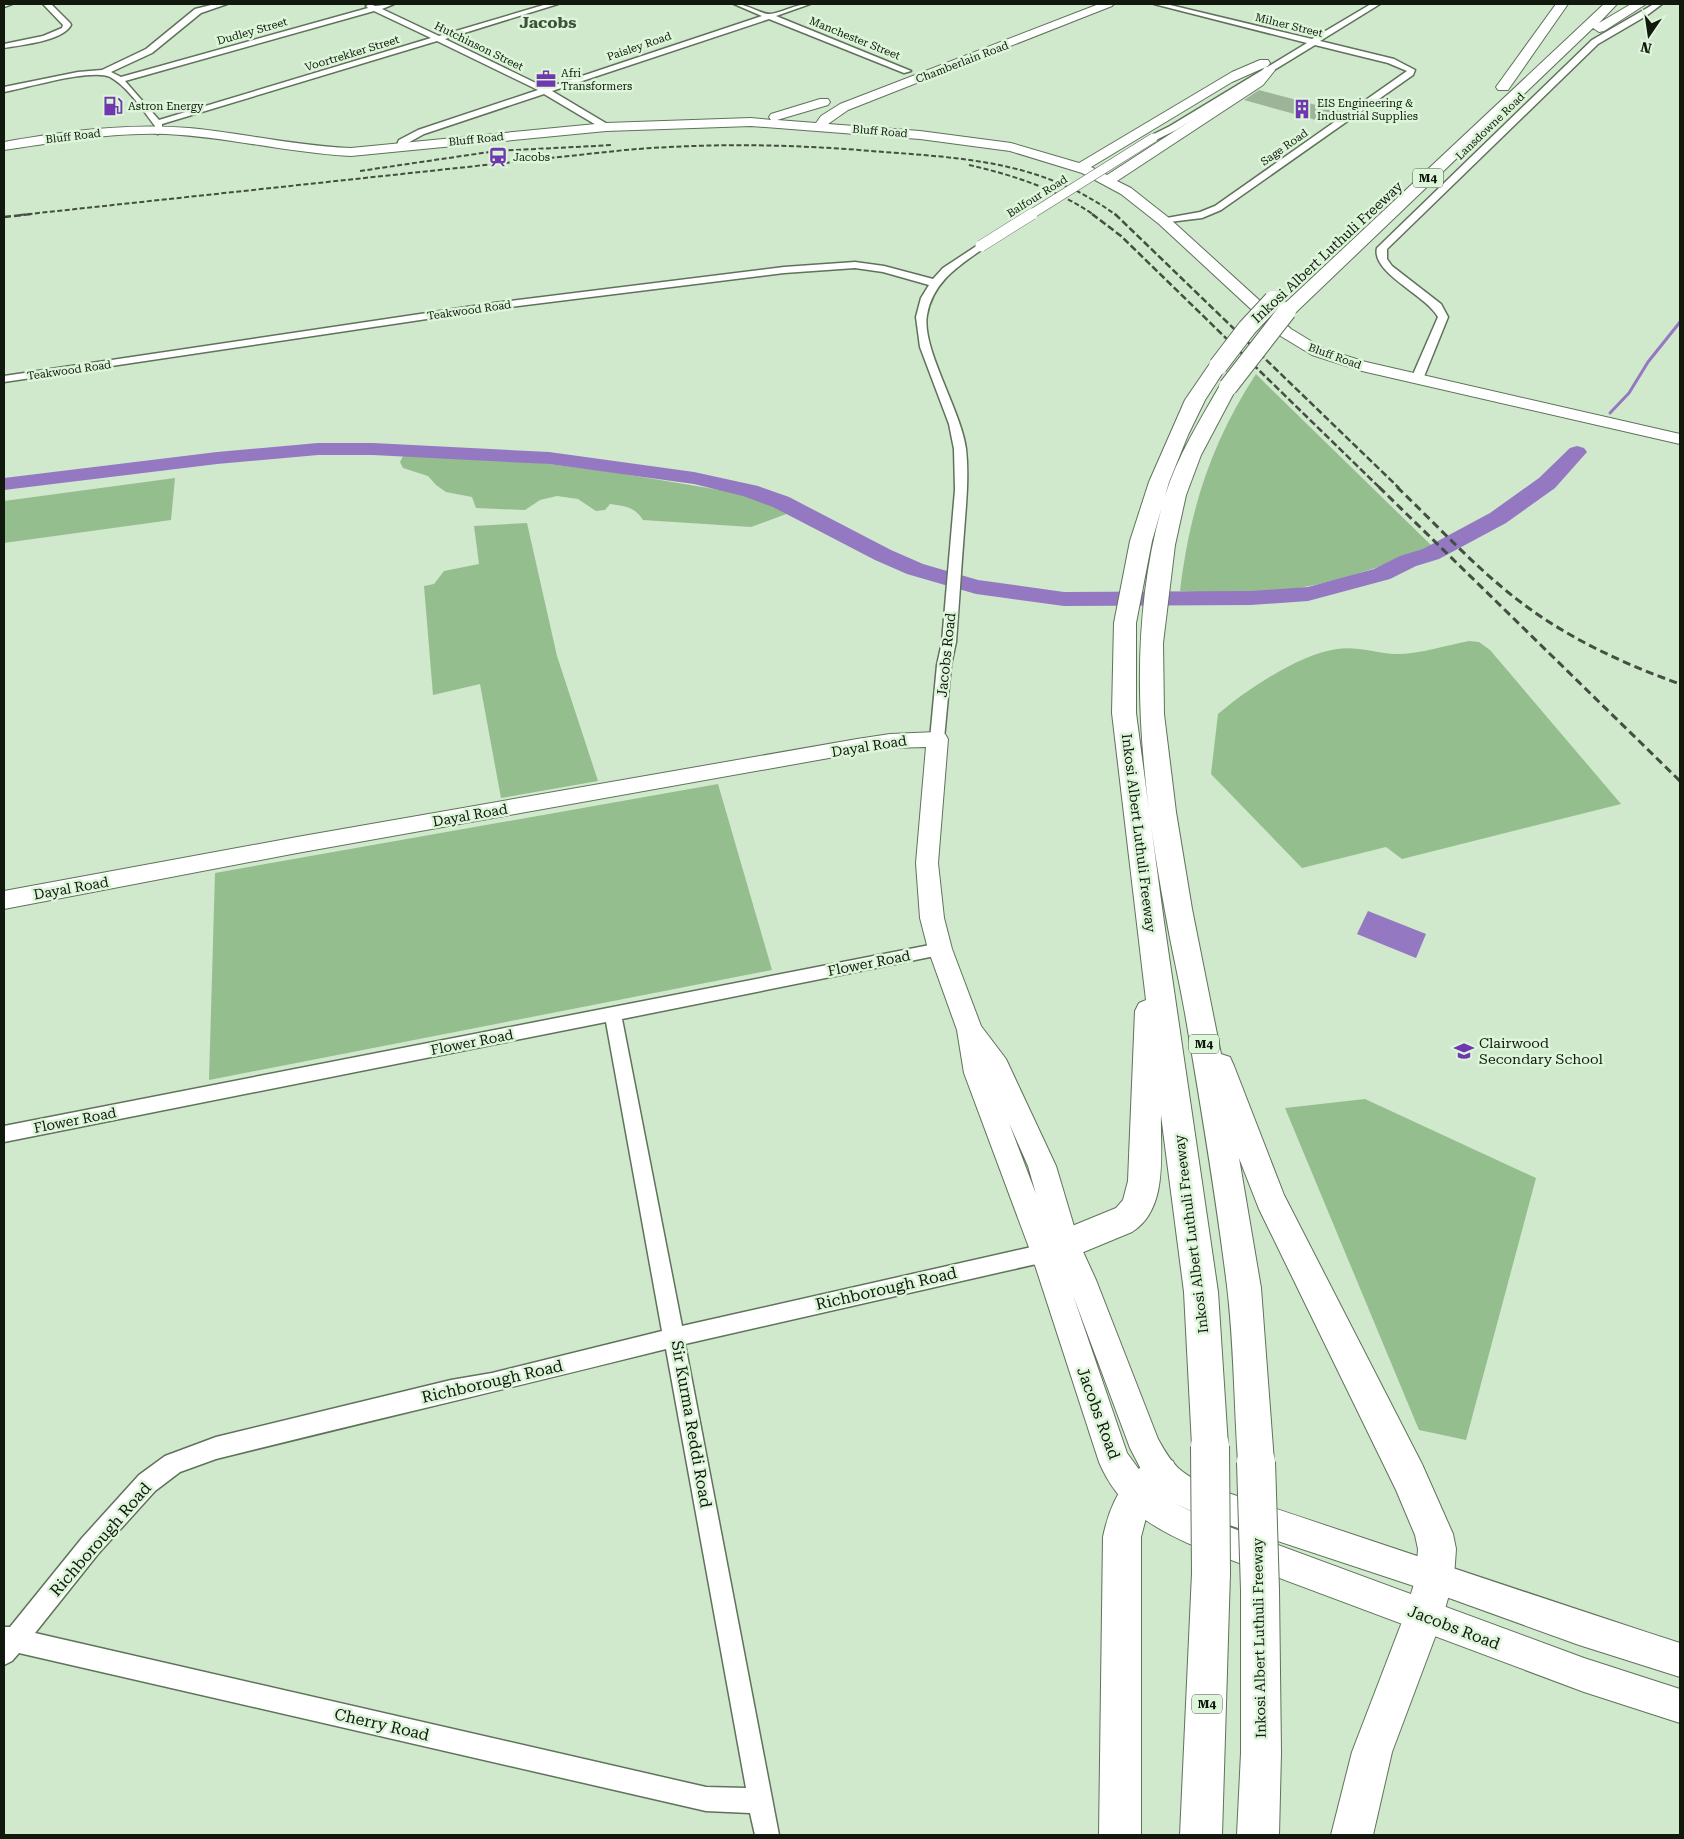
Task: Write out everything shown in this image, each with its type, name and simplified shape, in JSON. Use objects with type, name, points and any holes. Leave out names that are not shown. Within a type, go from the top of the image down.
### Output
[{"type":"highway","points":[[1503,87],[1562,4]]},
{"type":"highway","name":"Inkosi Albert Luthuli Freeway","points":[[1489,100],[1562,40],[1611,4]]},
{"type":"highway","points":[[1562,40],[1641,4]]},
{"type":"highway","name":"Inkosi Albert Luthuli Freeway","points":[[1201,1835],[1211,1574],[1210,1446],[1201,1292],[1150,922],[1124,713],[1125,624],[1130,587],[1141,541],[1159,482],[1195,400],[1247,328],[1280,306],[1562,40]]},
{"type":"highway","name":"Inkosi Albert Luthuli Freeway","points":[[1258,1835],[1261,1753],[1260,1590],[1256,1462],[1244,1288],[1200,1017],[1178,909],[1163,812],[1152,714],[1151,643],[1157,589],[1176,495],[1191,456],[1228,387],[1280,306],[1288,286]]},
{"type":"highway","points":[[1055,1248],[1121,1222],[1131,1216],[1138,1206],[1144,1182],[1147,1122],[1150,922]]},
{"type":"highway","points":[[1200,1017],[1270,1198],[1409,1477],[1434,1534],[1437,1550],[1435,1576],[1424,1616],[1410,1646],[1372,1752],[1352,1835]]},
{"type":"highway","points":[[1120,1835],[1122,1537],[1126,1516],[1149,1484]]},
{"type":"main road","name":"Chamberlain Road","points":[[802,124],[808,114],[824,102],[1082,4]]},
{"type":"main road","name":"Chamberlain Road","points":[[820,126],[834,112],[1108,4]]},
{"type":"main road","points":[[1080,168],[1106,155],[1229,78],[1253,66],[1266,66],[1259,82],[1109,180]]},
{"type":"main road","points":[[861,101],[848,111],[848,116],[852,122],[879,131]]},
{"type":"main road","points":[[751,122],[787,114],[824,102]]},
{"type":"main road","name":"Bluff Road","points":[[4,146],[74,135],[125,131],[155,123],[214,134],[340,152],[606,127],[751,122],[802,124],[964,139],[1011,147],[1080,168],[1109,180],[1140,200],[1285,332],[1301,343],[1338,359],[1416,379],[1673,438]]},
{"type":"main road","name":"Dayal Road","points":[[4,900],[297,845],[857,746],[890,741],[937,739]]},
{"type":"main road","name":"Jacobs Road","points":[[937,739],[927,863],[932,918],[940,949],[970,1030],[997,1067],[1042,1166],[1055,1248],[1083,1369],[1115,1462],[1149,1484],[1180,1489],[1202,1500],[1435,1576],[1579,1628],[1680,1660]]},
{"type":"main road","name":"Jacobs Road","points":[[1149,1484],[1165,1516],[1199,1532],[1584,1675],[1680,1706]]},
{"type":"street","points":[[4,46],[46,38],[65,30],[67,25],[47,4]]},
{"type":"street","points":[[102,73],[149,51],[198,11],[223,4]]},
{"type":"street","name":"Hutchinson Street","points":[[366,4],[544,90],[606,127]]},
{"type":"street","name":"Dudley Street","points":[[120,80],[390,4]]},
{"type":"street","name":"Voortrekker Street","points":[[155,123],[554,4]]},
{"type":"street","name":"Manchester Street","points":[[738,4],[907,71]]},
{"type":"street","name":"Paisley Road","points":[[400,147],[402,142],[416,134],[806,4]]},
{"type":"street","name":"Milner Street","points":[[1158,4],[1391,61],[1408,68],[1410,73]]},
{"type":"street","name":"Balfour Road","points":[[1266,66],[1313,43],[1376,4]]},
{"type":"street","name":"Lansdowne Road","points":[[1416,379],[1444,317],[1437,306],[1388,268],[1382,261],[1380,254],[1382,248],[1594,42],[1609,32],[1645,14],[1658,4]]},
{"type":"street","points":[[1274,33],[1285,43]]},
{"type":"street","name":"Balfour Road","points":[[935,283],[947,270],[981,246],[1155,137],[1173,128],[1266,66],[1308,34]]},
{"type":"street","points":[[4,90],[78,74],[102,73],[115,76],[120,80],[155,123]]},
{"type":"street","name":"Sage Road","points":[[1164,221],[1202,214],[1218,208],[1410,73]]},
{"type":"street","name":"Teakwood Road","points":[[4,379],[494,306],[793,270],[832,266],[873,267],[935,283]]},
{"type":"street","name":"Jacobs Road","points":[[935,283],[926,298],[921,317],[921,327],[925,347],[954,424],[960,449],[961,490],[937,739]]},
{"type":"street","name":"Flower Road","points":[[4,1134],[940,949]]},
{"type":"street","name":"Sir Kurma Reddi Road","points":[[613,1014],[768,1835]]},
{"type":"street","name":"Richborough Road","points":[[7,1644],[90,1546],[147,1483],[173,1464],[192,1456],[216,1448],[451,1390],[492,1383],[675,1336],[1055,1248]]},
{"type":"street","name":"Cherry Road","points":[[7,1644],[706,1799],[761,1801]]},
{"type":"green space","points":[[1256,374],[1433,547],[1344,578],[1298,588],[1243,593],[1180,591],[1190,532],[1205,478],[1227,425]]},
{"type":"green space","points":[[403,456],[534,462],[618,473],[732,492],[763,500],[789,513],[751,527],[643,520],[637,512],[625,507],[610,504],[605,510],[596,511],[578,499],[557,496],[540,500],[525,510],[476,508],[472,497],[446,492],[428,476],[403,468],[400,462]]},
{"type":"green space","points":[[175,478],[171,520],[4,543],[4,501]]},
{"type":"green space","points":[[527,523],[557,656],[598,781],[501,798],[480,684],[433,695],[424,586],[434,584],[444,571],[479,564],[474,526]]},
{"type":"green space","points":[[1469,641],[1479,642],[1490,650],[1621,804],[1402,859],[1386,847],[1302,868],[1211,774],[1218,714],[1244,694],[1291,665],[1322,652],[1344,648],[1403,654]]},
{"type":"green space","points":[[718,784],[772,970],[209,1080],[215,873]]},
{"type":"green space","points":[[1365,1099],[1536,1178],[1466,1440],[1419,1430],[1285,1108]]},
{"type":"shaded area","points":[[1368,911],[1426,934],[1416,958],[1357,934]]},
{"type":"building","name":"EIS Engineering & Industrial Supplies","points":[[1259,90],[1343,112],[1327,123],[1244,100]]},
{"type":"waterway","points":[[1610,413],[1629,393],[1648,362],[1680,322]]},
{"type":"waterway","points":[[4,484],[217,458],[318,449],[373,449],[549,458],[694,478],[750,491],[781,502],[883,555],[915,569],[976,587],[1064,599],[1251,598],[1308,594],[1382,574],[1408,561],[1431,554],[1498,518],[1547,483],[1577,452]]},
{"type":"railway","points":[[360,171],[496,151],[613,145]]},
{"type":"railway","points":[[20,215],[625,150],[686,146],[748,145],[810,147],[937,156],[999,165],[1029,172],[1058,183],[1087,197],[1116,215]]},
{"type":"railway","points":[[969,165],[1002,173],[1034,184],[1065,198],[1094,215]]},
{"type":"railway","points":[[4,217],[32,214]]},
{"type":"railway","points":[[1092,214],[1121,236],[1380,488]]},
{"type":"railway","points":[[1115,214],[1399,488]]},
{"type":"railway","points":[[1379,487],[1680,781]]},
{"type":"railway","points":[[1397,487],[1478,566],[1547,621],[1602,652],[1680,684]]},
{"type":"place","name":"Afri Transformers","points":[[546,79]]},
{"type":"place","name":"Astron Energy","points":[[113,106]]},
{"type":"place","name":"EIS Engineering & Industrial Supplies","points":[[1302,109]]},
{"type":"place","name":"Jacobs","points":[[498,157]]},
{"type":"place","name":"Clairwood Secondary School","points":[[1464,1051]]},
{"type":"district","name":"Jacobs","points":[[548,22]]}]
